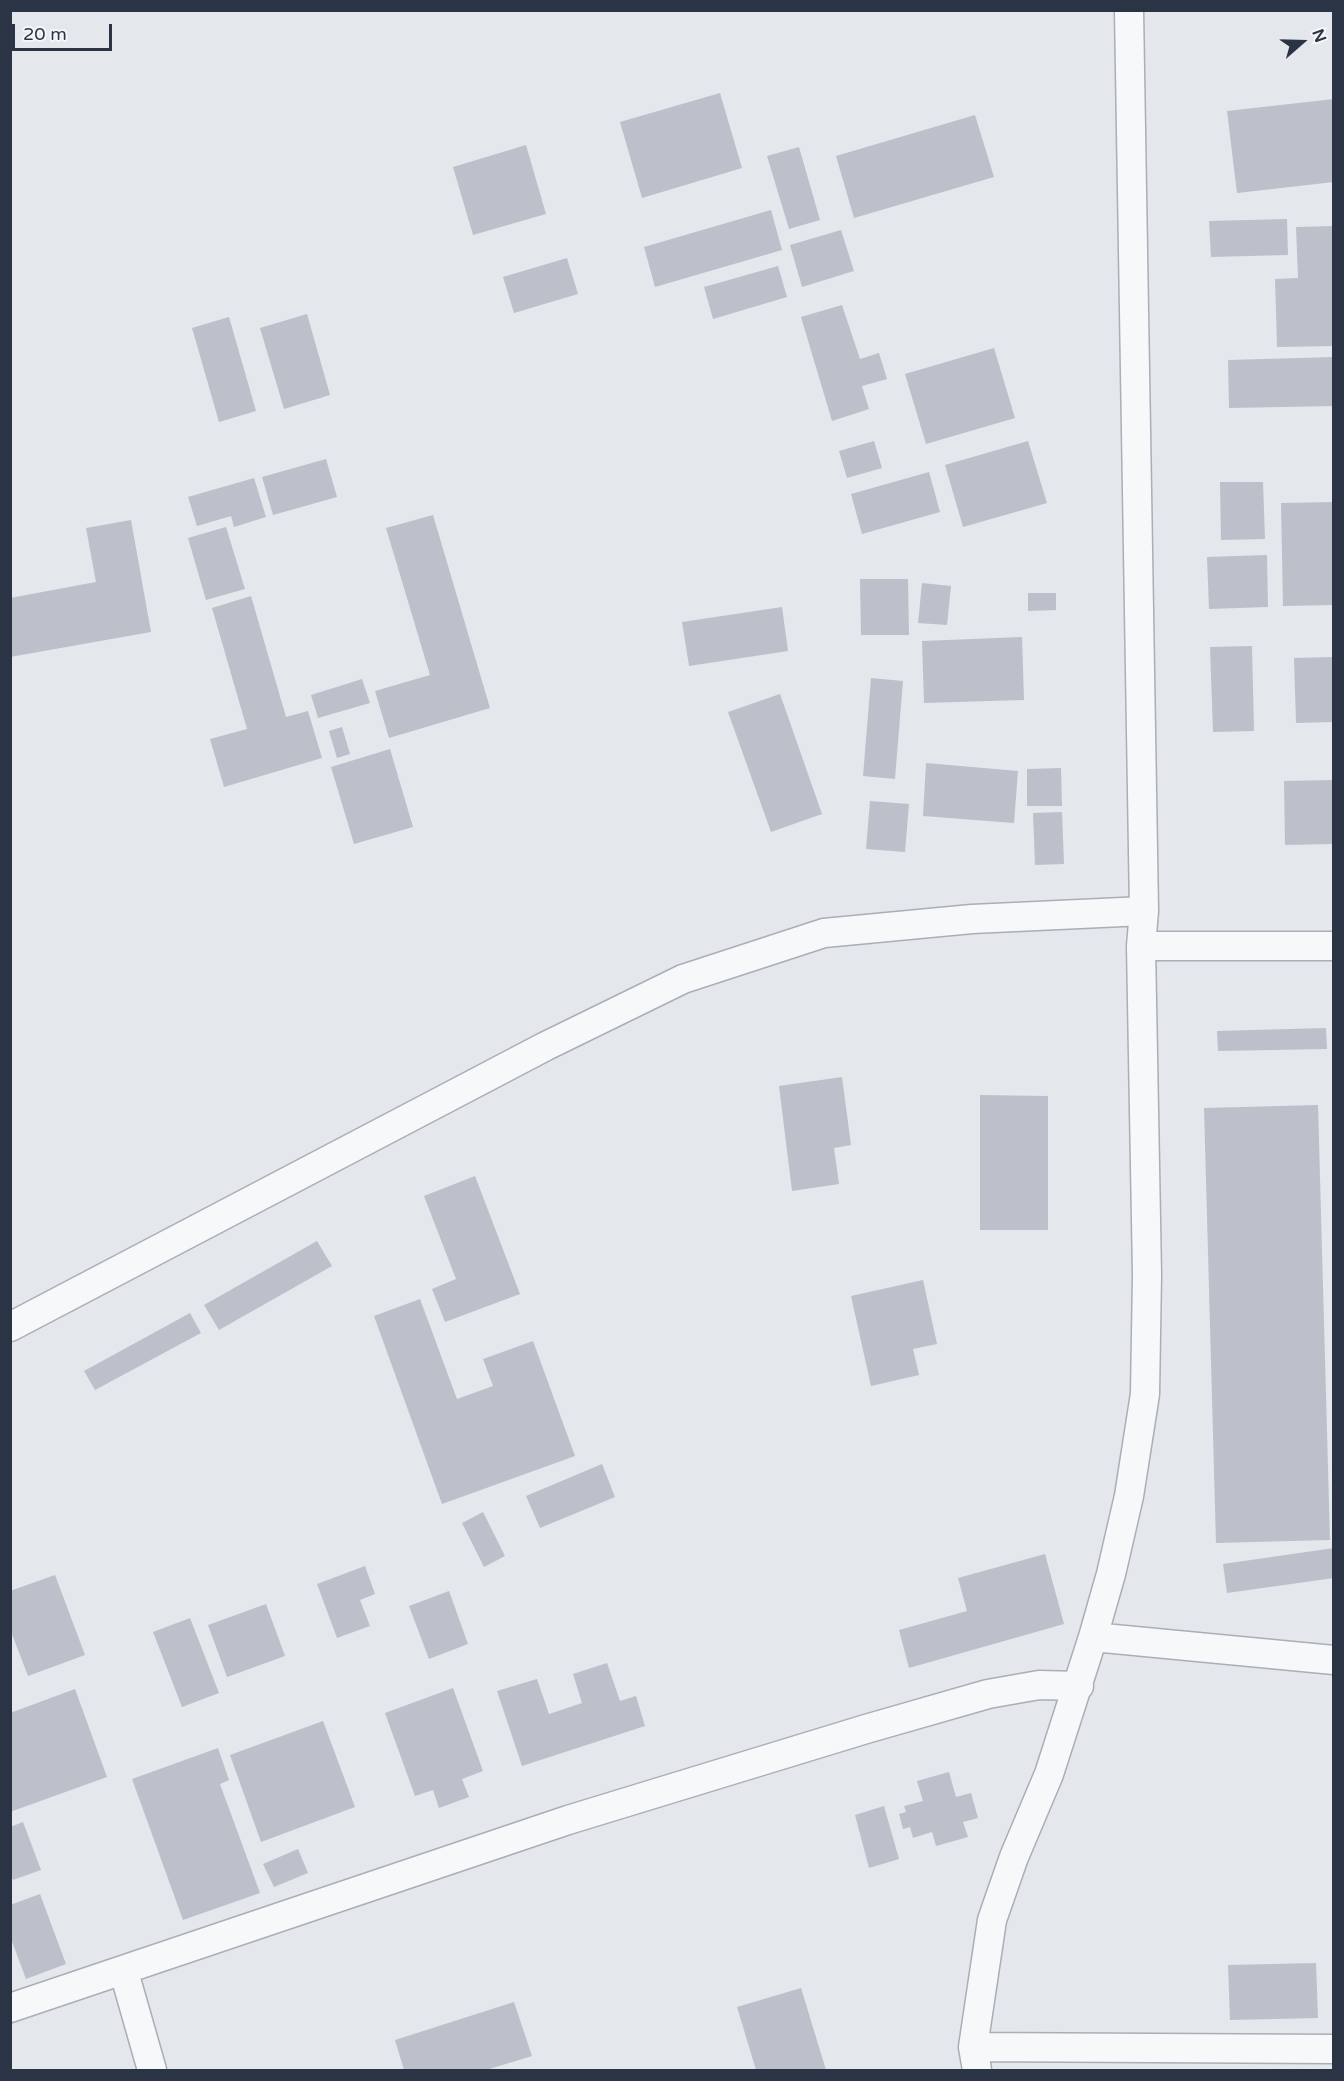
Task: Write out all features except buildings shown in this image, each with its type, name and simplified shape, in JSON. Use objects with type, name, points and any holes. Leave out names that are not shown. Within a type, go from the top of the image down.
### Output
[{"type":"street","points":[[1129,10],[1144,911],[1141,946],[1147,1275],[1145,1394],[1129,1496],[1111,1575],[1079,1686],[1049,1774],[1014,1857],[992,1920],[975,2059],[1334,2049]]},
{"type":"street","points":[[10,1327],[536,1052],[683,979],[824,933],[972,919],[1144,911]]},
{"type":"street","points":[[1141,946],[1334,946]]},
{"type":"street","points":[[1093,1637],[1334,1660]]},
{"type":"street","points":[[10,2008],[124,1972],[568,1820],[866,1729],[988,1694],[1040,1685],[1079,1686]]},
{"type":"street","points":[[124,1972],[152,2070]]}]
